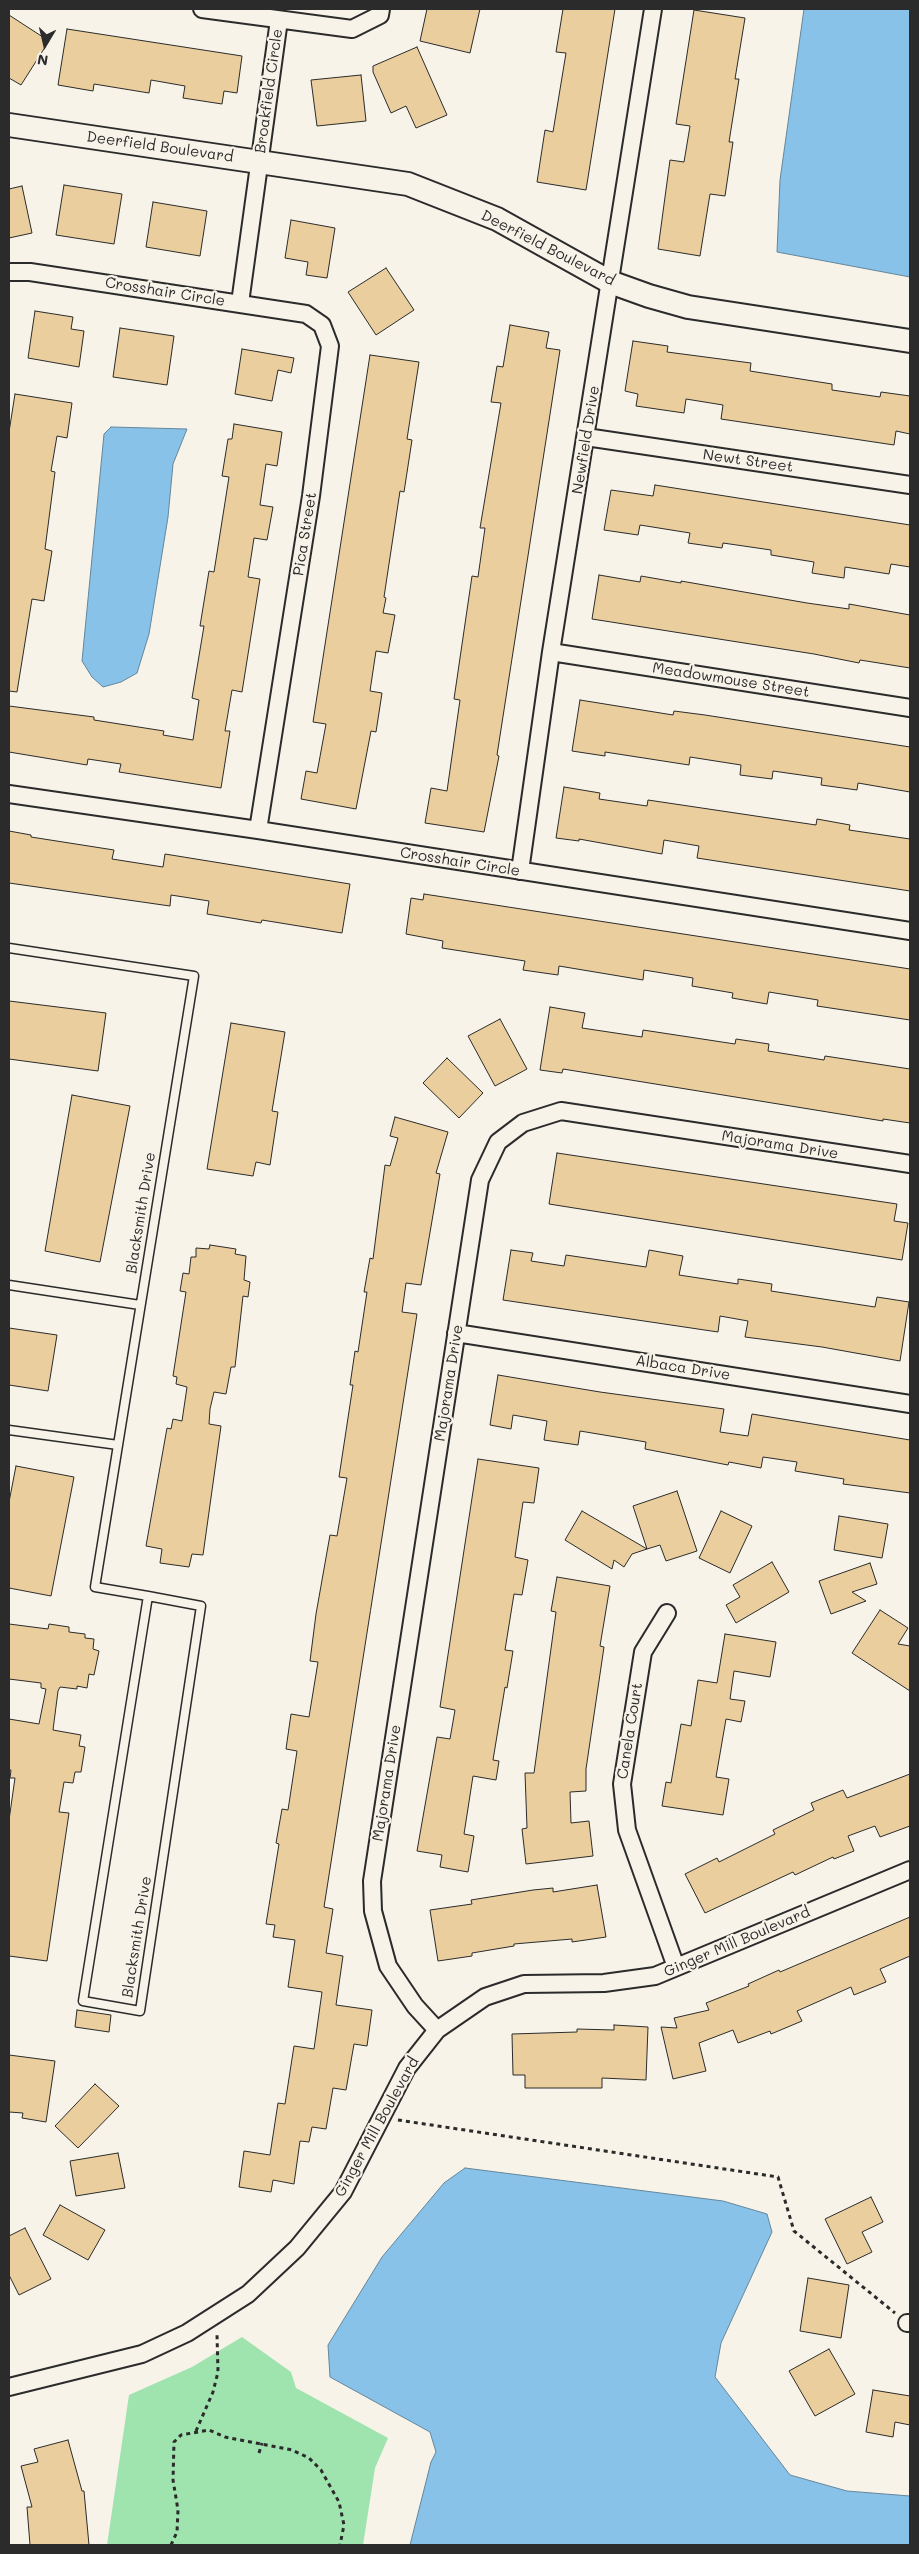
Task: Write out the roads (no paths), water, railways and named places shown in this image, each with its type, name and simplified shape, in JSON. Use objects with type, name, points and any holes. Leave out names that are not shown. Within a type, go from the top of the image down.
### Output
[{"type":"street","name":"Broakfield Circle","points":[[202,9],[352,29],[380,15],[381,9]]},
{"type":"street","name":"Newfield Drive","points":[[520,871],[551,652],[653,9]]},
{"type":"street","name":"Broakfield Circle","points":[[259,161],[279,20]]},
{"type":"street","name":"Deerfield Boulevard","points":[[9,125],[408,184],[497,219],[610,282],[688,307],[910,342]]},
{"type":"street","name":"Crosshair Circle","points":[[9,272],[30,272],[240,303],[259,161]]},
{"type":"street","name":"Pica Street","points":[[240,303],[306,314],[322,325],[330,346],[312,496],[258,830]]},
{"type":"street","name":"Newt Street","points":[[586,437],[910,485]]},
{"type":"street","name":"Meadowmouse Street","points":[[551,652],[910,708]]},
{"type":"street","name":"Crosshair Circle","points":[[9,794],[258,830],[910,931]]},
{"type":"street","name":"Majorama Drive","points":[[437,2030],[415,2006],[388,1966],[373,1911],[372,1881],[480,1180],[498,1142],[523,1123],[561,1112],[910,1164]]},
{"type":"street","name":"Albaca Drive","points":[[456,1333],[910,1404]]},
{"type":"street","name":"Canela Court","points":[[667,1613],[643,1652],[622,1784],[627,1830],[676,1967]]},
{"type":"street","name":"Ginger Mill Boulevard","points":[[9,2387],[142,2354],[187,2333],[248,2294],[297,2248],[343,2192],[383,2118],[407,2068],[437,2030],[485,1997],[524,1984],[604,1984],[655,1976],[910,1870]]},
{"type":"lane","name":"Blacksmith Drive","points":[[9,948],[194,976],[96,1587],[148,1596],[201,1606],[140,2011],[83,2001],[148,1596]]},
{"type":"lane","points":[[9,1285],[140,1305]]},
{"type":"lane","points":[[9,1430],[118,1445]]},
{"type":"water","points":[[804,9],[910,9],[910,277],[777,252],[780,180]]},
{"type":"water","points":[[111,427],[187,429],[173,464],[168,517],[149,634],[137,673],[121,682],[103,687],[92,677],[82,661],[104,434]]},
{"type":"water","points":[[465,2168],[723,2201],[767,2214],[772,2232],[721,2343],[715,2377],[790,2475],[847,2491],[910,2496],[910,2545],[410,2545],[431,2462],[436,2452],[430,2432],[330,2377],[328,2345],[382,2257],[444,2183]]}]
